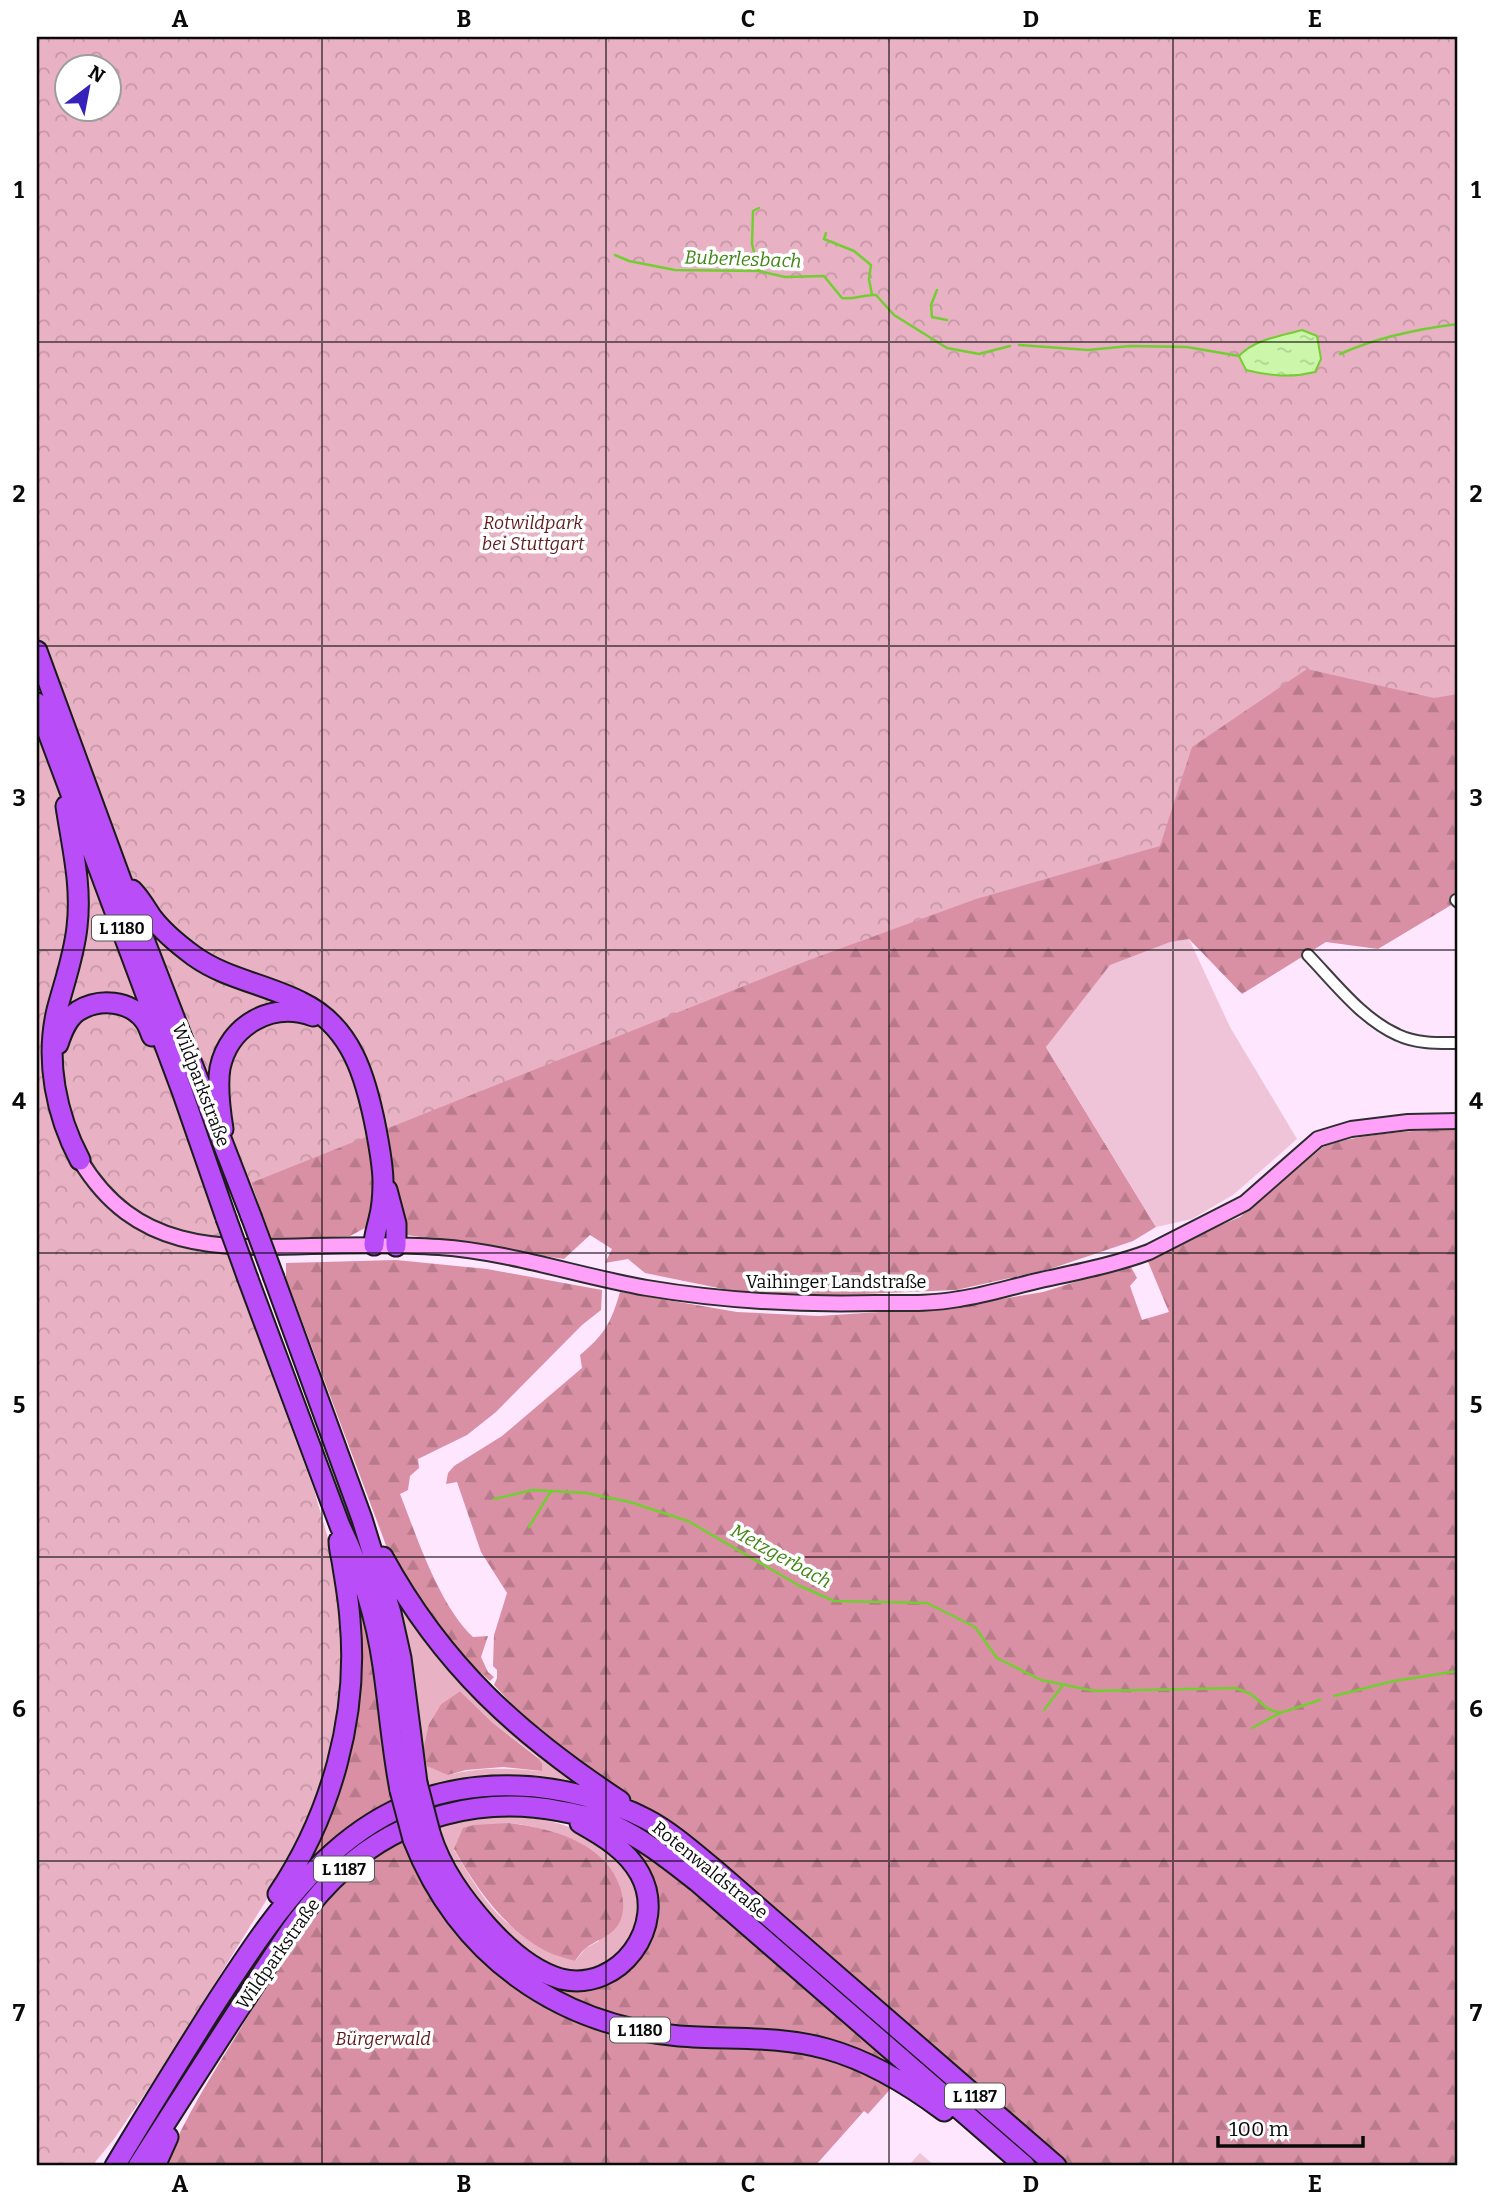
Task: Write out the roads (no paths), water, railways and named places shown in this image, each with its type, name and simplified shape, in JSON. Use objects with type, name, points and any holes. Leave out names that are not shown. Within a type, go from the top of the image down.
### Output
[{"type":"highway","name":"Wildparkstraße","points":[[37,651],[121,880],[251,1216],[362,1519]]},
{"type":"highway","name":"Wildparkstraße","points":[[37,704],[182,1091],[248,1279],[340,1526]]},
{"type":"highway","name":"L 1180","points":[[60,766],[76,863],[78,911],[74,946],[56,1013],[51,1046],[62,1116],[67,1135],[80,1160]]},
{"type":"highway","name":"L 1180","points":[[121,880],[139,897],[152,918],[194,957],[223,973],[303,1002],[331,1022],[350,1046],[361,1070],[374,1119],[383,1182],[374,1245]]},
{"type":"highway","name":"L 1180","points":[[53,1059],[61,1035],[77,1012],[93,1004],[110,1002],[128,1007],[146,1021],[171,1077],[182,1091]]},
{"type":"highway","name":"L 1180","points":[[225,1148],[219,1074],[224,1054],[236,1034],[257,1018],[283,1011],[307,1014],[331,1022]]},
{"type":"highway","name":"L 1180","points":[[383,1182],[393,1208],[396,1246]]},
{"type":"highway","name":"L 1180","points":[[362,1519],[397,1634],[408,1787]]},
{"type":"highway","name":"L 1180","points":[[362,1519],[400,1587],[428,1629],[478,1689],[546,1749],[643,1817]]},
{"type":"highway","name":"L 1180","points":[[340,1526],[372,1609],[408,1787],[422,1836],[422,1862],[457,1919],[484,1949],[546,1997],[614,2025],[681,2036],[774,2039],[825,2048],[852,2057],[878,2068],[921,2095],[1011,2166]]},
{"type":"highway","name":"L 1187","points":[[254,1945],[275,1899],[291,1875],[317,1822],[342,1742],[351,1676],[351,1620],[339,1547],[340,1526]]},
{"type":"highway","name":"Rotenwaldstraße","points":[[254,1945],[298,1887],[334,1850],[376,1820],[428,1797],[474,1787],[526,1786],[577,1794],[643,1817],[670,1834],[714,1869],[1056,2166]]},
{"type":"highway","name":"Wildparkstraße","points":[[138,2166],[299,1919],[341,1871],[372,1847],[418,1823],[471,1808],[513,1805],[558,1810]]},
{"type":"highway","name":"L 1180","points":[[422,1836],[435,1847],[464,1900],[502,1942],[544,1973],[569,1980],[591,1979],[621,1964],[636,1949],[647,1923],[648,1896],[639,1873],[623,1852],[599,1833],[558,1810]]},
{"type":"highway","name":"Rotenwaldstraße","points":[[558,1810],[608,1823],[661,1853],[1024,2166]]},
{"type":"highway","name":"Wildparkstraße","points":[[115,2166],[254,1945]]},
{"type":"highway","points":[[155,2166],[209,2055]]},
{"type":"highway","name":"L 1187","points":[[104,2166],[134,2135]]},
{"type":"street","points":[[1308,954],[1376,1022],[1399,1036],[1422,1042],[1458,1043]]},
{"type":"street","name":"Vaihinger Landstraße","points":[[80,1160],[95,1182],[117,1204],[156,1230],[183,1240],[219,1247],[440,1247],[696,1296],[747,1302],[837,1304],[958,1300],[1085,1271],[1149,1252],[1245,1203],[1318,1139],[1351,1129],[1408,1122],[1458,1121]]},
{"type":"water","points":[[1302,330],[1317,336],[1321,359],[1315,372],[1280,376],[1246,370],[1239,356],[1245,350],[1269,339]]},
{"type":"waterway","points":[[759,208],[753,211],[752,244],[759,271]]},
{"type":"waterway","points":[[826,233],[824,239],[854,251],[871,265],[869,279],[872,295]]},
{"type":"waterway","name":"Buberlesbach","points":[[615,255],[629,261],[675,270],[759,271],[785,277],[824,276],[842,298],[876,295],[894,315],[947,348],[979,354],[1010,346]]},
{"type":"waterway","points":[[937,290],[931,305],[932,317],[947,320]]},
{"type":"waterway","name":"Buberlesbach","points":[[1340,354],[1398,334],[1458,324]]},
{"type":"waterway","name":"Buberlesbach","points":[[1019,345],[1088,350],[1130,346],[1187,347],[1239,356]]},
{"type":"waterway","name":"Metzgerbach","points":[[494,1499],[533,1490],[586,1493],[630,1502],[688,1521],[798,1585],[834,1601],[927,1603],[975,1627],[997,1658],[1041,1680],[1095,1691],[1236,1688],[1251,1694],[1268,1709],[1280,1713],[1320,1700]]},
{"type":"waterway","points":[[529,1527],[551,1491]]},
{"type":"waterway","name":"Metzgerbach","points":[[1334,1696],[1394,1681],[1458,1671]]},
{"type":"waterway","points":[[1044,1710],[1063,1685]]},
{"type":"waterway","points":[[1252,1728],[1280,1713]]},
{"type":"park label","name":"Rotwildpark bei Stuttgart","points":[[533,533]]},
{"type":"park label","name":"Bürgerwald","points":[[383,2039]]}]
